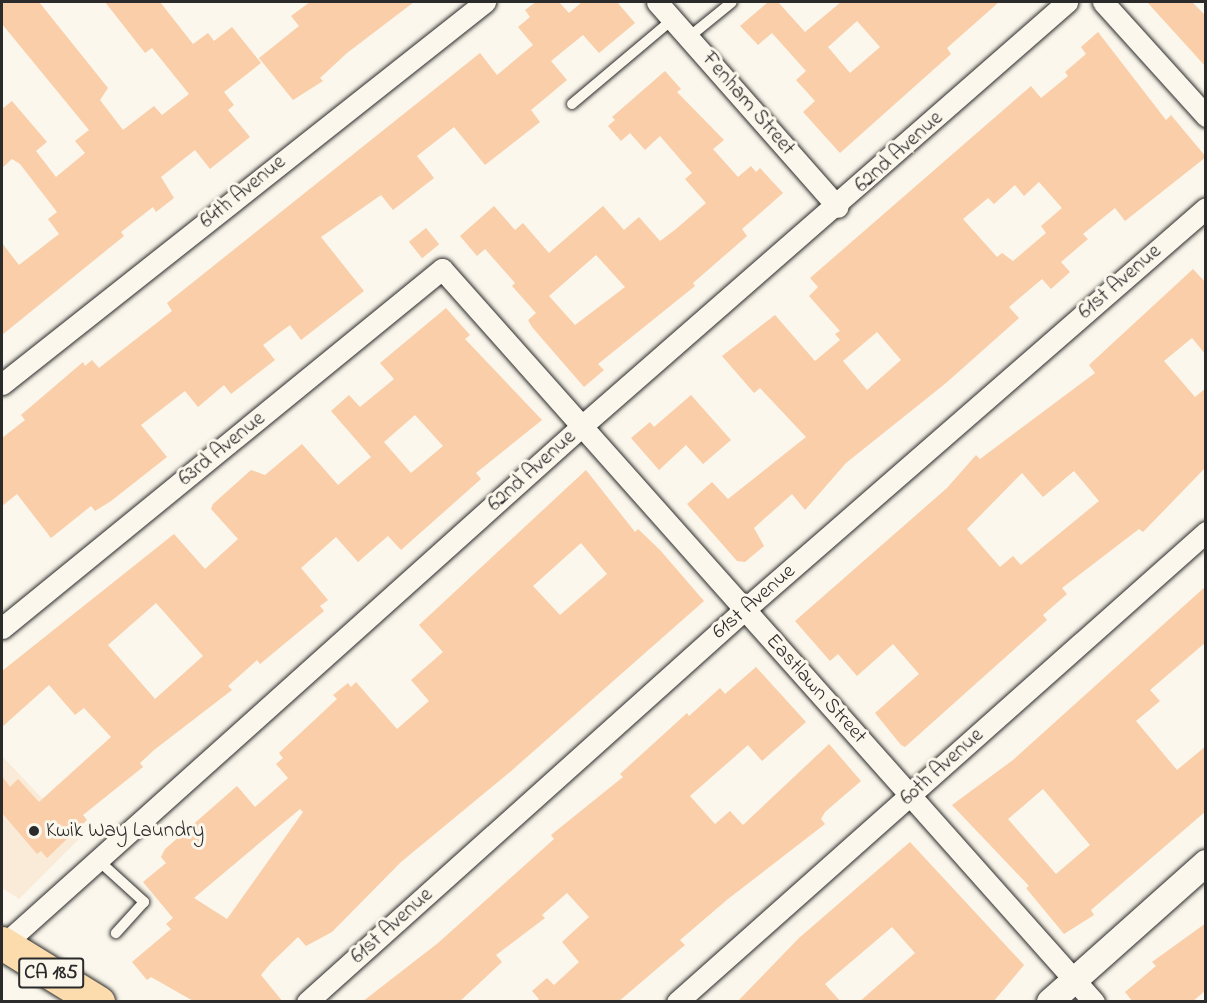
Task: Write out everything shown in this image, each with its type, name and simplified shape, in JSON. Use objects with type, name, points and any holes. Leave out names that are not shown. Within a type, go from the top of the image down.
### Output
[{"type":"main road","name":"CA 185","points":[[2,944],[98,1002]]},
{"type":"street","name":"64th Avenue","points":[[2,384],[485,2]]},
{"type":"street","name":"Fenham Street","points":[[657,2],[838,207]]},
{"type":"street","name":"62nd Avenue","points":[[2,944],[99,861],[583,425],[838,207],[1067,2]]},
{"type":"street","points":[[1103,2],[1206,116]]},
{"type":"street","name":"61st Avenue","points":[[307,1002],[744,610],[1206,208]]},
{"type":"street","name":"Eastlawn Street","points":[[442,269],[583,425],[744,610],[912,794],[1094,1002]]},
{"type":"street","name":"63rd Avenue","points":[[2,628],[442,269]]},
{"type":"street","name":"60th Avenue","points":[[677,1002],[1206,532]]},
{"type":"street","points":[[1050,1002],[1206,863]]},
{"type":"lane","points":[[689,37],[732,2]]},
{"type":"lane","points":[[572,104],[673,20]]},
{"type":"lane","points":[[99,861],[144,902],[116,933]]},
{"type":"shaded area","points":[[2,756],[80,838],[19,899],[2,888]]},
{"type":"building","points":[[2,2],[39,2],[108,88],[100,100],[123,130],[154,106],[162,115],[189,94],[152,48],[145,53],[105,2],[160,2],[193,44],[208,33],[214,41],[232,27],[261,63],[224,92],[234,105],[228,110],[250,137],[210,169],[195,150],[161,177],[174,198],[156,212],[153,207],[121,232],[124,236],[2,335],[2,243],[19,265],[59,234],[48,219],[57,212],[20,164],[12,159],[2,168],[2,109],[12,101],[47,142],[36,151],[56,177],[85,153],[75,141],[89,130],[2,24]]},
{"type":"building","points":[[310,2],[414,2],[347,53],[320,78],[323,81],[293,100],[259,58],[299,26],[291,16]]},
{"type":"building","points":[[536,2],[559,2],[569,13],[582,2],[617,2],[635,23],[599,53],[583,35],[551,61],[567,80],[531,110],[540,122],[485,165],[454,127],[417,156],[434,178],[393,210],[381,195],[321,237],[364,291],[301,340],[290,325],[263,345],[275,360],[231,394],[224,385],[198,407],[185,391],[141,425],[167,457],[111,501],[95,511],[91,506],[51,538],[17,494],[2,506],[2,438],[25,420],[21,415],[83,362],[85,366],[92,360],[99,368],[172,311],[167,303],[480,53],[497,75],[533,45],[518,27],[530,17],[525,10]]},
{"type":"building","points":[[768,2],[778,2],[805,32],[841,2],[999,2],[947,48],[951,54],[840,153],[803,112],[815,101],[796,80],[806,71],[772,33],[758,45],[740,26]],"holes":[[[857,21],[880,47],[850,73],[828,47]]]},
{"type":"building","points":[[1147,2],[1192,2],[1206,16],[1206,67]]},
{"type":"building","points":[[1098,32],[1166,120],[1171,115],[1206,157],[1125,221],[1115,208],[1083,234],[1088,239],[1061,262],[1070,272],[1051,289],[1042,279],[1009,307],[1019,318],[946,383],[846,463],[805,510],[792,494],[754,528],[764,546],[745,562],[737,561],[687,504],[712,482],[728,499],[806,437],[760,388],[754,393],[722,356],[775,315],[815,361],[840,340],[835,334],[840,331],[809,296],[818,287],[810,278],[1031,86],[1041,98],[1068,76],[1065,72],[1086,54],[1081,47]],"holes":[[[1039,182],[1062,208],[1041,226],[1046,233],[1013,261],[1002,253],[997,257],[963,219],[988,198],[994,204],[1015,185],[1024,196]],[[877,332],[901,360],[867,390],[843,361]]]},
{"type":"building","points":[[665,71],[681,89],[677,92],[724,140],[713,149],[738,177],[751,166],[756,172],[760,168],[783,193],[742,229],[747,236],[693,283],[695,286],[598,364],[604,370],[584,387],[532,327],[528,320],[536,313],[512,286],[515,283],[485,249],[477,256],[460,236],[494,206],[515,230],[523,223],[549,253],[603,206],[624,230],[639,217],[660,241],[676,229],[706,203],[685,179],[692,173],[660,136],[645,150],[630,133],[621,141],[608,126],[615,120],[612,117]],"holes":[[[596,255],[625,287],[575,325],[549,296]]]},
{"type":"building","points":[[426,228],[439,244],[422,258],[409,242]]},
{"type":"building","points":[[1193,269],[1206,283],[1206,355],[1192,338],[1164,361],[1195,397],[1206,388],[1206,467],[1143,532],[1139,529],[1062,588],[1067,594],[1043,615],[1047,620],[905,747],[875,713],[919,674],[893,644],[857,676],[838,654],[830,661],[795,621],[947,488],[976,455],[980,459],[1095,373],[1089,365]],"holes":[[[1074,471],[1099,501],[1021,565],[1013,556],[1000,567],[967,529],[1022,473],[1043,497]]]},
{"type":"building","points":[[446,308],[470,335],[465,339],[542,420],[476,473],[481,479],[401,550],[388,536],[358,562],[336,537],[301,568],[328,600],[320,606],[324,611],[260,664],[257,660],[228,686],[232,690],[154,750],[140,763],[143,767],[83,815],[87,820],[47,858],[41,851],[37,854],[2,813],[2,776],[10,787],[18,779],[39,802],[111,737],[84,708],[75,715],[49,685],[2,727],[2,671],[174,534],[205,569],[238,539],[211,509],[213,504],[251,470],[265,475],[302,444],[338,485],[371,457],[331,411],[349,395],[360,407],[394,379],[380,363]],"holes":[[[415,415],[443,446],[411,473],[384,442]],[[156,603],[203,656],[155,699],[108,645]]]},
{"type":"building","points":[[691,395],[731,440],[703,464],[686,445],[659,470],[631,438],[650,422],[654,427]]},
{"type":"building","points":[[586,470],[635,532],[638,529],[660,550],[704,601],[510,772],[401,862],[332,932],[306,946],[298,937],[261,975],[283,1002],[195,1002],[151,977],[147,980],[132,962],[171,929],[166,924],[173,918],[143,882],[166,863],[161,857],[165,849],[237,786],[255,807],[288,778],[276,764],[283,758],[279,753],[337,699],[333,695],[348,683],[351,687],[356,682],[397,729],[429,701],[411,680],[443,652],[419,625]],"holes":[[[581,543],[607,574],[560,615],[533,586]],[[300,809],[303,812],[227,919],[194,898]]]},
{"type":"building","points":[[1206,586],[1206,642],[1150,690],[1160,701],[1136,721],[1177,770],[1206,746],[1206,811],[1091,910],[1094,915],[1064,934],[1026,888],[1029,886],[952,805],[1013,760]],"holes":[[[1043,789],[1090,845],[1056,874],[1008,819]]]},
{"type":"building","points":[[756,667],[806,722],[762,761],[748,745],[690,796],[715,824],[730,811],[743,825],[829,744],[861,781],[825,812],[821,819],[825,824],[728,899],[680,940],[685,945],[618,1002],[536,1002],[539,999],[532,991],[547,978],[554,985],[579,962],[562,942],[589,917],[567,893],[542,915],[545,918],[496,955],[502,962],[459,1002],[362,1002],[438,943],[554,839],[551,835],[623,777],[620,774],[687,713],[689,716],[720,688],[725,694]]},
{"type":"building","points":[[910,842],[1024,965],[993,1002],[859,1002],[915,953],[892,927],[825,984],[841,1002],[737,1002],[799,938]]},
{"type":"building","points":[[1206,923],[1206,990],[1192,1002],[1133,1002],[1125,992],[1156,966],[1152,962]]},
{"type":"place","name":"Kwik Way Laundry","points":[[34,831]]}]
